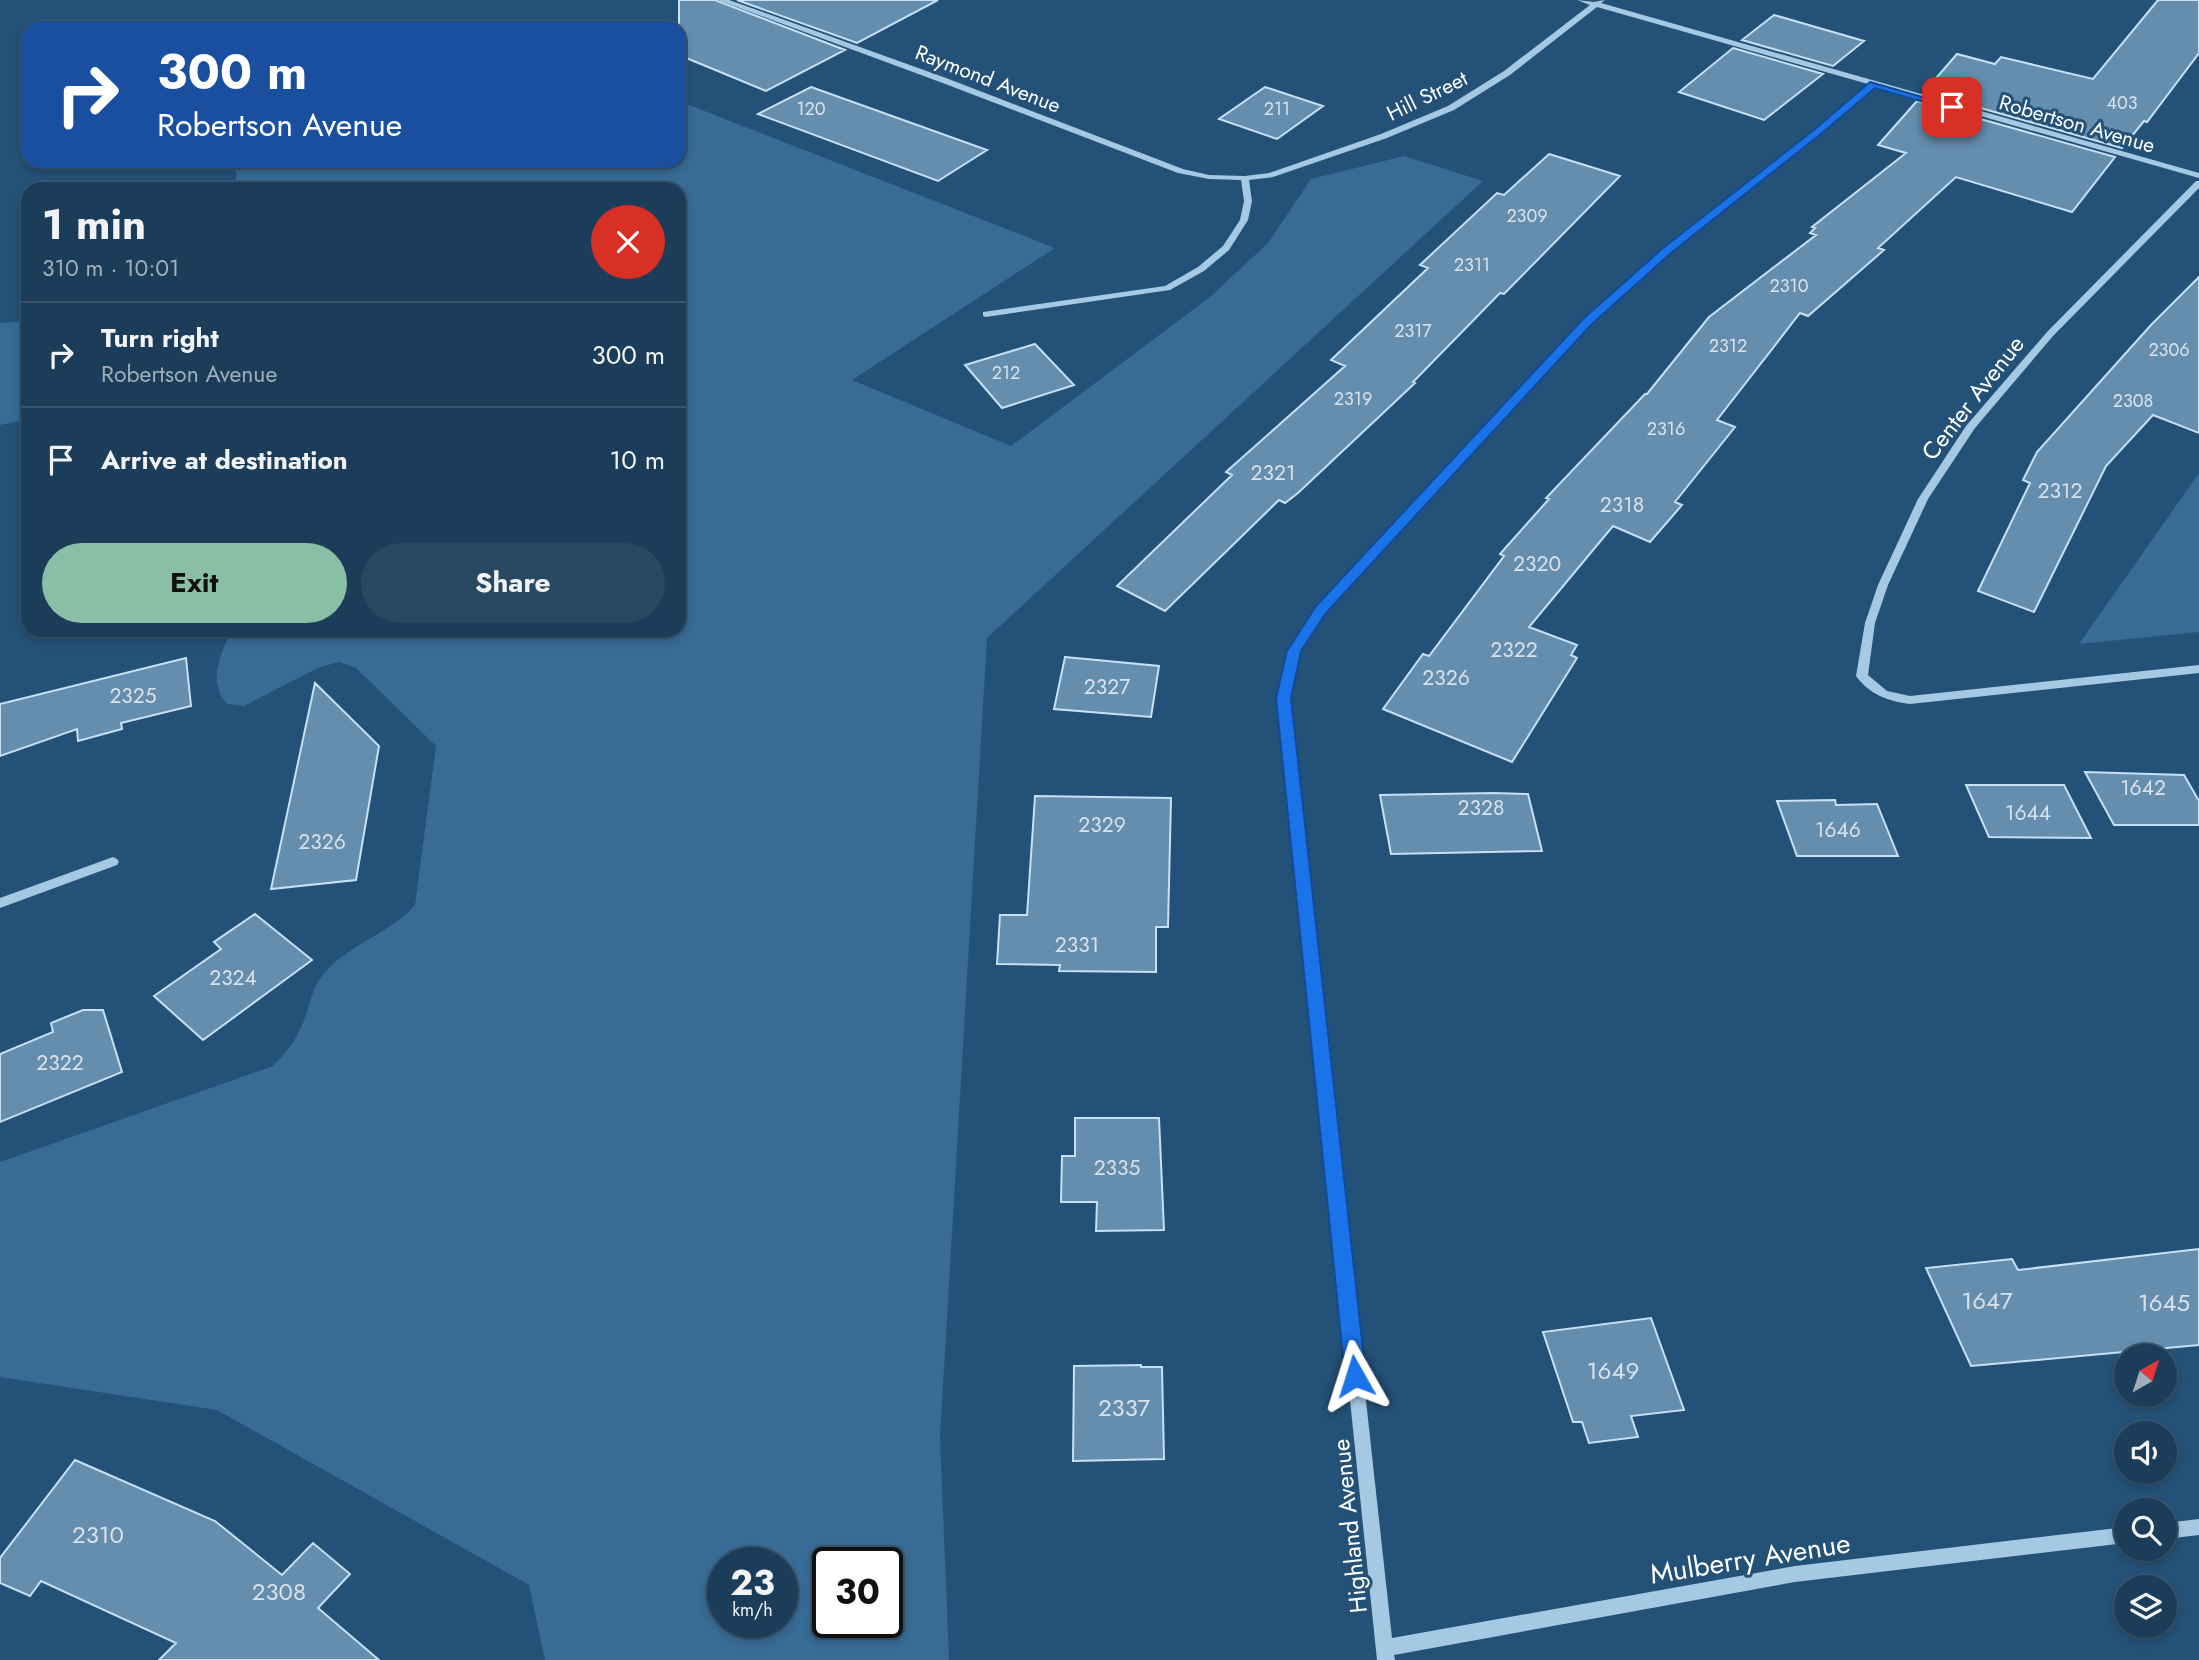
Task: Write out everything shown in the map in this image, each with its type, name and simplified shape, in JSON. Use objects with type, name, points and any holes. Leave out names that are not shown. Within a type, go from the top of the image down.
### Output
[{"type":"street","name":"Raymond Avenue","points":[[722,0],[943,80],[1181,171],[1209,177],[1245,178]]},
{"type":"street","name":"Robertson Avenue","points":[[1581,0],[1598,2],[1873,84],[2199,176]]},
{"type":"street","name":"Hill Street","points":[[1245,178],[1270,175],[1310,163],[1451,108],[1507,72],[1598,2]]},
{"type":"street","name":"Highland Avenue","points":[[1385,1654],[1283,698],[1294,651],[1321,609],[1587,322],[1667,251],[1819,131],[1873,84]]},
{"type":"street","points":[[986,314],[1167,288],[1201,269],[1226,248],[1244,220],[1248,201],[1245,178]]},
{"type":"street","name":"Center Avenue","points":[[2199,183],[2050,334],[1971,426],[1923,499],[1883,585],[1870,622],[1862,676],[1873,690],[1893,699],[1910,700],[2199,669]]},
{"type":"street","points":[[0,903],[113,862]]},
{"type":"street","points":[[2177,1530],[2199,1527]]},
{"type":"street","name":"Mulberry Avenue","points":[[1385,1654],[1795,1574],[2114,1536]]},
{"type":"shaded area","points":[[686,104],[1055,248],[852,380],[1011,446],[1210,297],[1268,243],[1311,179],[1404,156],[1483,181],[987,638],[940,1437],[949,1660],[545,1660],[529,1585],[217,1410],[0,1377],[0,1162],[273,1066],[298,1033],[321,977],[342,956],[393,924],[415,905],[436,746],[356,668],[339,662],[320,667],[244,706],[227,704],[221,696],[217,678],[220,659],[228,637],[686,637],[686,182],[234,182],[237,174],[234,168],[686,168]]},
{"type":"shaded area","points":[[21,322],[21,420],[0,425],[0,323]]},
{"type":"shaded area","points":[[2199,473],[2199,632],[2079,644]]},
{"type":"building","points":[[679,0],[715,0],[845,50],[766,91],[686,58],[686,21],[679,21]]},
{"type":"building","points":[[737,0],[938,0],[857,43]]},
{"type":"building","points":[[2158,0],[2199,0],[2199,53],[2147,122],[2144,121],[2122,148],[1924,92],[1957,54],[1995,64],[2001,57],[2093,79]]},
{"type":"building","points":[[1774,15],[1864,41],[1833,66],[1742,40]]},
{"type":"building","points":[[1733,48],[1823,74],[1764,120],[1679,92]]},
{"type":"building","points":[[811,87],[987,150],[938,181],[758,114]]},
{"type":"building","points":[[1265,87],[1323,106],[1277,139],[1219,119]]},
{"type":"building","points":[[1917,101],[2115,157],[2072,212],[1956,177],[1878,248],[1884,250],[1808,316],[1800,313],[1717,420],[1735,427],[1675,502],[1682,505],[1650,542],[1613,526],[1529,627],[1577,645],[1571,655],[1577,658],[1512,762],[1383,709],[1423,654],[1429,656],[1504,556],[1500,554],[1549,499],[1546,498],[1647,394],[1709,317],[1816,235],[1810,233],[1815,228],[1812,227],[1906,153],[1878,145]]},
{"type":"building","points":[[1549,154],[1620,176],[1504,294],[1500,293],[1413,382],[1415,383],[1298,493],[1285,503],[1279,500],[1165,611],[1117,586],[1232,475],[1226,472],[1345,366],[1331,360],[1428,268],[1420,265],[1497,193],[1504,195]]},
{"type":"building","points":[[2199,277],[2199,433],[2153,415],[2106,466],[2034,612],[1978,591],[2030,483],[2023,480],[2037,452],[2151,325]]},
{"type":"building","points":[[1035,344],[1074,385],[1002,408],[965,365]]},
{"type":"building","points":[[1065,657],[1159,666],[1151,717],[1054,709]]},
{"type":"building","points":[[186,658],[191,706],[121,723],[122,729],[78,741],[77,729],[0,756],[0,704]]},
{"type":"building","points":[[315,683],[379,746],[356,880],[271,889]]},
{"type":"building","points":[[2085,772],[2184,775],[2199,801],[2199,825],[2114,825]]},
{"type":"building","points":[[1966,785],[2064,785],[2091,838],[1989,837]]},
{"type":"building","points":[[1528,794],[1542,851],[1391,854],[1380,795]]},
{"type":"building","points":[[1035,796],[1171,798],[1168,927],[1156,927],[1156,972],[1059,971],[1060,965],[997,964],[1000,915],[1027,915]]},
{"type":"building","points":[[1835,800],[1836,805],[1877,804],[1898,856],[1797,856],[1777,801]]},
{"type":"building","points":[[255,914],[312,960],[203,1040],[154,996],[221,949],[214,942]]},
{"type":"building","points":[[83,1010],[103,1010],[122,1072],[0,1122],[0,1054],[53,1032],[51,1023]]},
{"type":"building","points":[[1075,1118],[1159,1118],[1164,1230],[1096,1231],[1097,1202],[1061,1202],[1062,1156],[1075,1156]]},
{"type":"building","points":[[2199,1249],[2199,1345],[2177,1347],[2177,1344],[2114,1344],[2114,1353],[1971,1366],[1926,1268],[2012,1259],[2018,1270]]},
{"type":"building","points":[[1651,1318],[1684,1410],[1631,1416],[1638,1437],[1589,1443],[1582,1422],[1573,1422],[1543,1332]]},
{"type":"building","points":[[1074,1366],[1162,1367],[1164,1459],[1073,1461]]},
{"type":"building","points":[[75,1460],[215,1521],[282,1575],[313,1543],[350,1574],[318,1608],[379,1660],[159,1660],[176,1643],[41,1581],[30,1596],[0,1583],[0,1558]]},
{"type":"route","points":[[1355,1376],[1283,698],[1294,651],[1321,609],[1587,322],[1667,251],[1819,131],[1873,84],[1952,107]]}]
